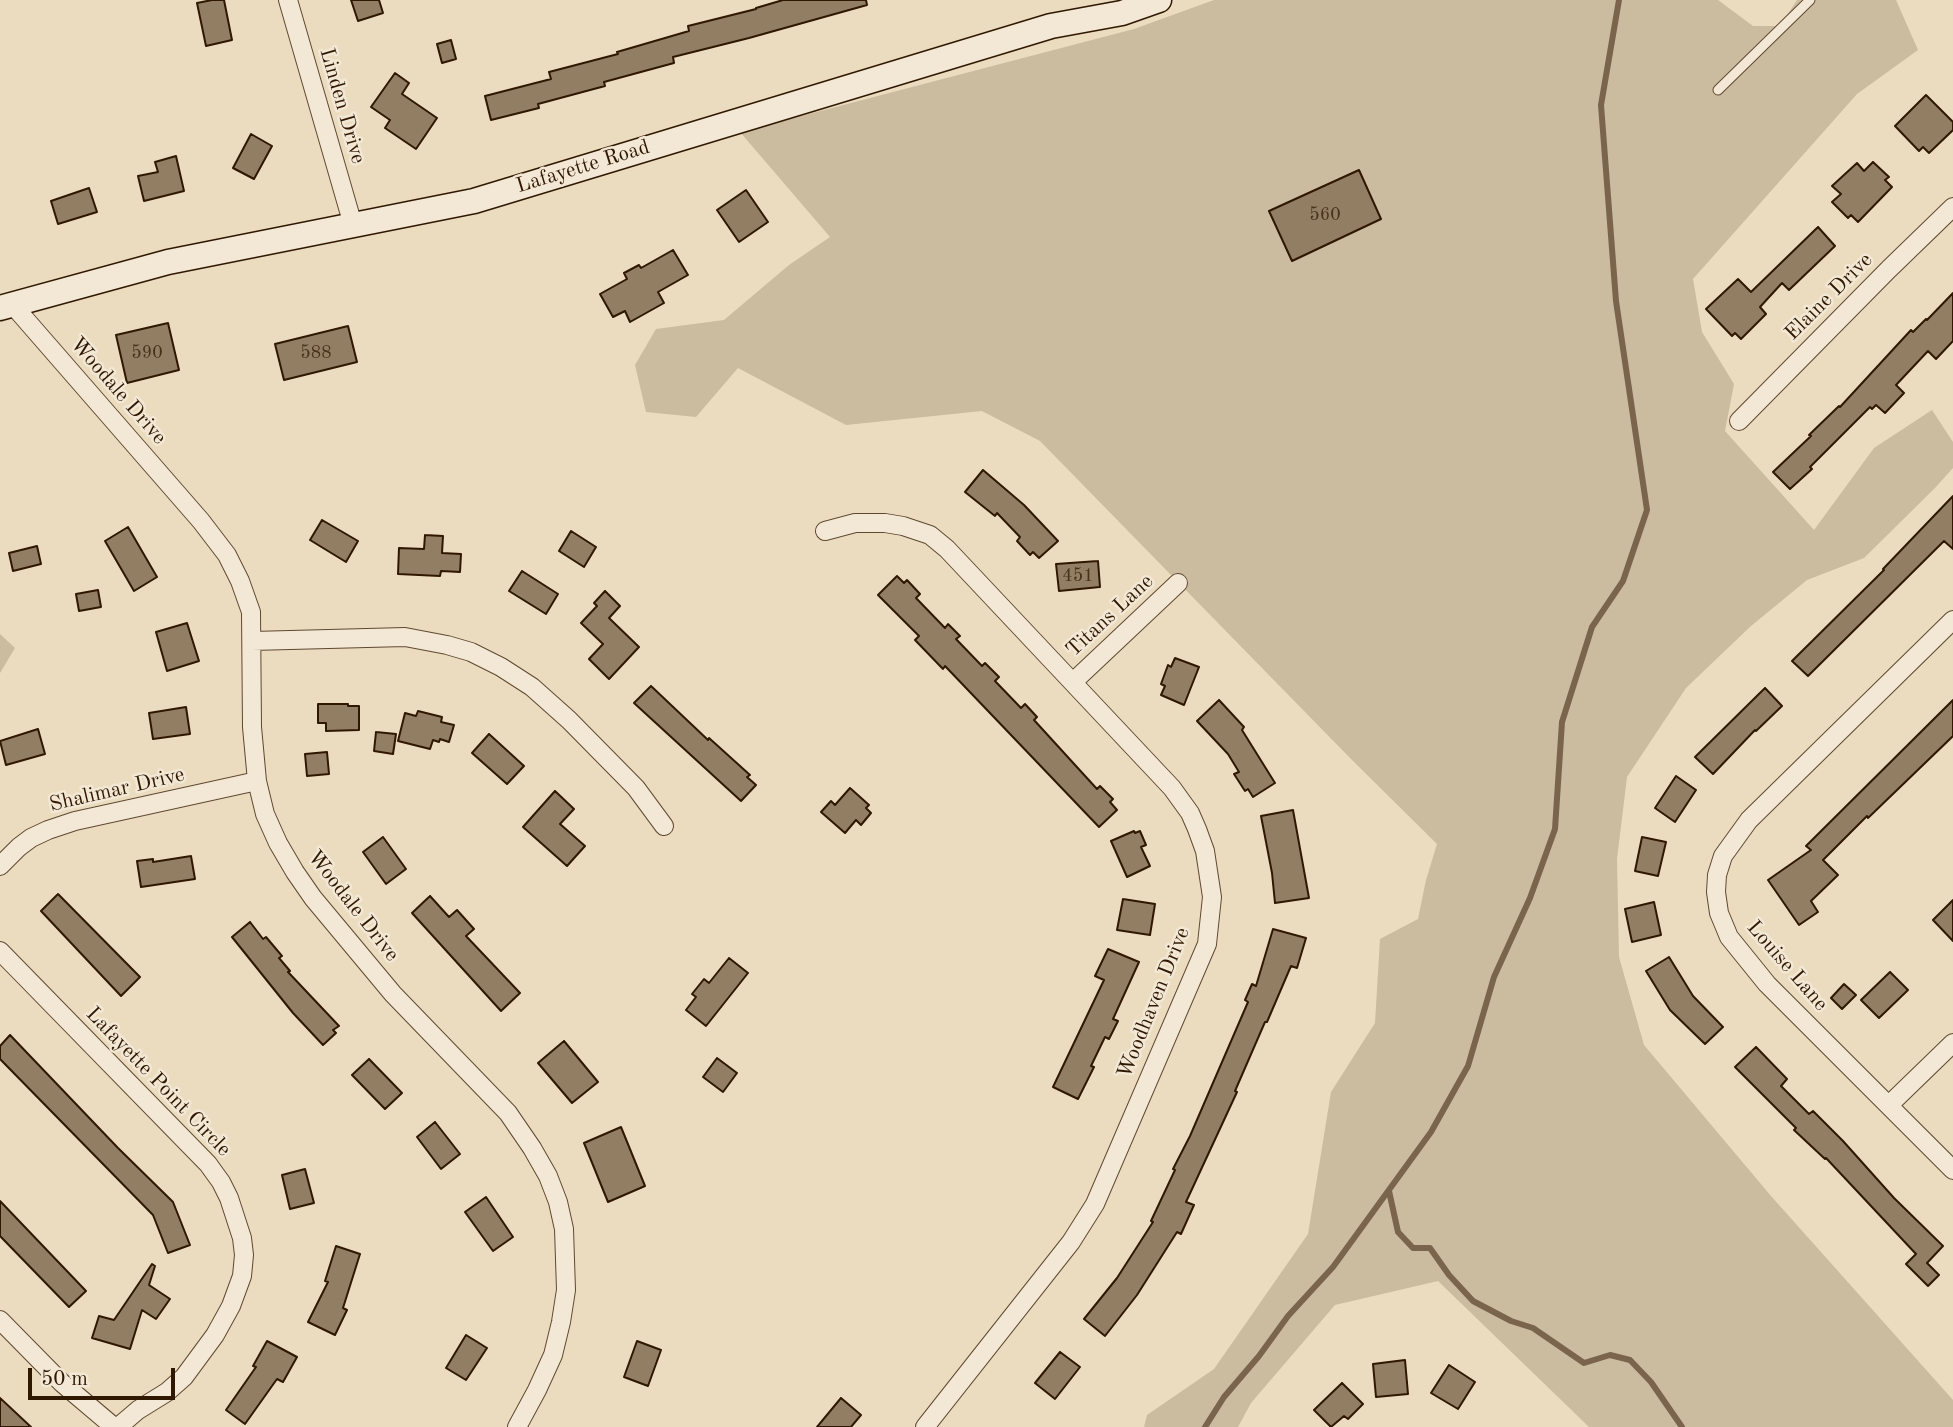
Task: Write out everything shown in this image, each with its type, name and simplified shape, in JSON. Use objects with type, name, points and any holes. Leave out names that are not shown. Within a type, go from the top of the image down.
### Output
[{"type":"main road","name":"Lafayette Road","points":[[6,306],[168,262],[474,201],[1051,26],[1122,13],[1158,0]]},
{"type":"street","name":"Linden Drive","points":[[288,0],[353,225]]},
{"type":"street","name":"Elaine Drive","points":[[1739,421],[1953,207]]},
{"type":"street","name":"Woodale Drive","points":[[6,306],[201,521],[227,555],[251,612],[252,727],[257,781],[265,814],[278,842],[313,898],[393,994],[508,1113],[548,1176],[564,1228],[566,1290],[553,1356],[517,1427]]},
{"type":"street","name":"Woodhaven Drive","points":[[825,531],[855,523],[885,523],[930,535],[947,548],[1172,788],[1191,813],[1205,851],[1212,897],[1207,944],[1095,1204],[1072,1242],[925,1427]]},
{"type":"street","name":"Titans Lane","points":[[1073,682],[1178,583]]},
{"type":"street","name":"Louise Lane","points":[[1953,620],[1749,820],[1723,856],[1717,875],[1716,892],[1719,913],[1729,937],[1767,984],[1953,1170]]},
{"type":"street","points":[[252,640],[405,637],[471,652],[532,687],[569,720],[636,788],[664,826]]},
{"type":"street","name":"Shalimar Drive","points":[[0,866],[31,838],[75,821],[257,781]]},
{"type":"street","name":"Lafayette Point Circle","points":[[0,951],[208,1164],[229,1198],[242,1238],[244,1255],[242,1276],[231,1306],[215,1335],[184,1377],[116,1427],[62,1383],[0,1320]]},
{"type":"street","points":[[1889,1105],[1953,1043]]},
{"type":"lane","points":[[1718,90],[1810,0]]},
{"type":"shaded area","points":[[1214,0],[1718,0],[1753,26],[1780,26],[1797,0],[1896,0],[1918,50],[1857,94],[1693,279],[1702,332],[1734,384],[1725,431],[1814,530],[1874,448],[1932,410],[1953,442],[1953,468],[1864,558],[1807,580],[1751,626],[1686,688],[1627,777],[1617,859],[1619,957],[1644,1045],[1771,1196],[1953,1400],[1953,1427],[1589,1427],[1438,1281],[1335,1305],[1251,1403],[1238,1427],[1144,1427],[1147,1415],[1214,1369],[1308,1234],[1331,1092],[1375,1023],[1380,939],[1418,919],[1437,844],[1040,441],[982,411],[846,425],[738,368],[696,417],[646,412],[635,365],[656,329],[724,320],[789,265],[830,237],[740,132],[1134,29]]},
{"type":"shaded area","points":[[0,634],[15,648],[0,673]]},
{"type":"building","points":[[224,0],[232,40],[206,46],[197,3]]},
{"type":"building","points":[[351,0],[379,0],[383,13],[358,21]]},
{"type":"building","points":[[783,0],[866,0],[867,5],[673,57],[674,63],[604,82],[605,86],[538,104],[539,108],[491,120],[485,96],[551,79],[549,72],[618,54],[617,52],[689,31],[688,26]]},
{"type":"building","points":[[451,40],[456,59],[442,63],[437,44]]},
{"type":"building","points":[[395,73],[409,83],[402,94],[437,118],[416,149],[385,128],[390,120],[371,107]]},
{"type":"building","points":[[1926,95],[1953,122],[1953,130],[1929,153],[1923,147],[1919,151],[1895,126]]},
{"type":"building","points":[[251,134],[272,146],[254,179],[233,168]]},
{"type":"building","points":[[176,156],[184,191],[144,201],[138,176],[158,172],[155,162]]},
{"type":"building","points":[[1873,162],[1889,177],[1885,180],[1892,187],[1858,222],[1851,215],[1848,218],[1832,202],[1841,194],[1832,186],[1857,163],[1864,171]]},
{"type":"building","points":[[1359,170],[1381,219],[1292,261],[1269,211]]},
{"type":"building","points":[[89,188],[97,212],[58,224],[51,201]]},
{"type":"building","points":[[746,190],[768,222],[739,242],[717,210]]},
{"type":"building","points":[[1818,227],[1835,246],[1789,290],[1782,283],[1760,307],[1766,314],[1741,339],[1735,333],[1732,336],[1706,309],[1738,279],[1751,292]]},
{"type":"building","points":[[673,250],[688,275],[658,292],[664,303],[630,322],[625,311],[613,317],[600,294],[627,279],[624,273],[639,265],[641,268]]},
{"type":"building","points":[[1953,293],[1953,341],[1936,359],[1928,351],[1896,385],[1904,393],[1885,413],[1876,405],[1872,409],[1870,407],[1790,489],[1773,472],[1840,407],[1911,330],[1913,332],[1927,320]]},
{"type":"building","points":[[168,323],[179,370],[127,383],[116,335]]},
{"type":"building","points":[[348,326],[357,362],[284,380],[275,344]]},
{"type":"building","points":[[983,470],[1024,505],[1058,541],[1039,558],[1033,552],[1030,555],[1017,541],[1020,537],[997,513],[995,516],[965,492]]},
{"type":"building","points":[[1953,496],[1953,549],[1944,541],[1808,676],[1792,661],[1884,570]]},
{"type":"building","points":[[322,520],[358,541],[346,562],[310,540]]},
{"type":"building","points":[[128,527],[157,577],[134,591],[105,541]]},
{"type":"building","points":[[571,531],[596,547],[584,567],[559,551]]},
{"type":"building","points":[[425,535],[443,536],[442,553],[461,554],[460,572],[441,571],[440,576],[398,574],[399,548],[424,549]]},
{"type":"building","points":[[37,546],[41,564],[13,571],[9,553]]},
{"type":"building","points":[[1098,561],[1100,587],[1059,591],[1056,564]]},
{"type":"building","points":[[522,571],[558,594],[546,614],[509,591]]},
{"type":"building","points":[[897,576],[904,583],[907,580],[920,594],[916,598],[945,628],[948,624],[960,636],[956,639],[982,666],[985,663],[999,677],[995,681],[1021,708],[1025,704],[1037,717],[1034,720],[1097,789],[1100,786],[1113,799],[1110,802],[1117,810],[1099,827],[945,666],[943,669],[915,640],[919,636],[878,595]]},
{"type":"building","points":[[98,590],[101,607],[79,611],[76,594]]},
{"type":"building","points":[[605,591],[620,606],[609,618],[639,647],[609,679],[589,659],[603,644],[581,623],[597,606],[594,603]]},
{"type":"building","points":[[187,623],[199,661],[167,671],[156,632]]},
{"type":"building","points":[[1175,658],[1199,667],[1184,705],[1161,695],[1165,686],[1161,684],[1168,665],[1171,667]]},
{"type":"building","points":[[651,686],[750,775],[747,777],[756,785],[741,801],[634,703]]},
{"type":"building","points":[[1765,688],[1782,706],[1713,774],[1695,757]]},
{"type":"building","points":[[1219,700],[1244,727],[1242,730],[1275,783],[1253,797],[1248,789],[1245,791],[1234,774],[1239,772],[1228,754],[1197,721]]},
{"type":"building","points":[[1953,700],[1953,736],[1823,860],[1838,875],[1811,901],[1818,912],[1799,925],[1768,880],[1811,850],[1806,846]]},
{"type":"building","points":[[318,704],[359,706],[359,730],[326,731],[326,723],[318,723]]},
{"type":"building","points":[[186,707],[190,734],[153,739],[149,713]]},
{"type":"building","points":[[418,711],[442,717],[441,722],[454,725],[449,742],[433,740],[430,749],[398,741],[405,713],[416,716]]},
{"type":"building","points":[[38,729],[45,754],[6,765],[0,741]]},
{"type":"building","points":[[376,732],[396,734],[393,754],[374,751]]},
{"type":"building","points":[[489,734],[524,766],[507,784],[472,753]]},
{"type":"building","points":[[327,752],[329,774],[307,776],[305,754]]},
{"type":"building","points":[[1676,776],[1696,790],[1675,822],[1655,808]]},
{"type":"building","points":[[850,788],[869,805],[866,808],[871,813],[861,825],[856,820],[845,833],[821,812],[831,801],[835,805]]},
{"type":"building","points":[[555,791],[574,809],[560,824],[585,846],[567,866],[523,827]]},
{"type":"building","points":[[1293,810],[1309,898],[1275,903],[1261,816]]},
{"type":"building","points":[[1140,831],[1146,845],[1141,847],[1150,866],[1127,877],[1111,841]]},
{"type":"building","points":[[383,837],[406,869],[386,884],[363,852]]},
{"type":"building","points":[[1642,837],[1666,842],[1658,876],[1635,871]]},
{"type":"building","points":[[191,856],[195,879],[141,887],[137,861],[153,859],[153,862]]},
{"type":"building","points":[[58,894],[140,977],[121,996],[41,911]]},
{"type":"building","points":[[430,896],[449,917],[457,910],[474,929],[466,936],[520,993],[501,1011],[412,913]]},
{"type":"building","points":[[1123,899],[1155,904],[1150,935],[1117,930]]},
{"type":"building","points":[[1953,900],[1953,941],[1933,920]]},
{"type":"building","points":[[1654,902],[1661,935],[1632,942],[1625,909]]},
{"type":"building","points":[[250,922],[263,939],[266,937],[282,956],[279,958],[290,971],[288,972],[339,1026],[333,1030],[336,1033],[323,1045],[293,1013],[232,937]]},
{"type":"building","points":[[1273,929],[1306,938],[1297,968],[1291,966],[1186,1202],[1194,1205],[1181,1234],[1177,1232],[1137,1295],[1105,1336],[1084,1319],[1117,1278],[1153,1222],[1151,1221],[1175,1170],[1173,1169],[1248,1002],[1245,1000],[1252,984],[1256,986]]},
{"type":"building","points":[[1108,949],[1139,962],[1113,1019],[1118,1021],[1109,1039],[1105,1037],[1078,1099],[1053,1087],[1104,980],[1095,976]]},
{"type":"building","points":[[1669,957],[1693,996],[1723,1027],[1705,1044],[1670,1010],[1646,971]]},
{"type":"building","points":[[729,958],[748,973],[706,1026],[686,1010],[696,997],[692,994],[704,979],[709,983]]},
{"type":"building","points":[[1890,972],[1908,990],[1879,1018],[1861,1000]]},
{"type":"building","points":[[1844,984],[1856,995],[1842,1009],[1831,998]]},
{"type":"building","points":[[10,1035],[173,1202],[190,1245],[168,1253],[153,1215],[0,1059],[0,1046]]},
{"type":"building","points":[[564,1041],[598,1082],[572,1103],[538,1063]]},
{"type":"building","points":[[1756,1047],[1787,1079],[1781,1086],[1809,1114],[1813,1111],[1943,1246],[1927,1263],[1939,1275],[1928,1286],[1906,1264],[1916,1254],[1735,1067]]},
{"type":"building","points":[[717,1058],[737,1073],[723,1092],[703,1077]]},
{"type":"building","points":[[369,1059],[402,1093],[385,1109],[352,1075]]},
{"type":"building","points":[[435,1122],[460,1154],[441,1169],[417,1137]]},
{"type":"building","points":[[621,1127],[645,1186],[608,1202],[584,1143]]},
{"type":"building","points":[[305,1169],[314,1203],[290,1209],[282,1175]]},
{"type":"building","points":[[486,1197],[513,1237],[493,1251],[465,1212]]},
{"type":"building","points":[[0,1201],[86,1291],[69,1307],[0,1236]]},
{"type":"building","points":[[336,1246],[360,1254],[343,1308],[347,1310],[335,1335],[308,1322],[328,1282],[325,1281]]},
{"type":"building","points":[[152,1264],[155,1266],[149,1285],[170,1299],[156,1319],[142,1310],[130,1349],[92,1338],[99,1316],[114,1320]]},
{"type":"building","points":[[466,1335],[487,1348],[466,1380],[446,1368]]},
{"type":"building","points":[[267,1341],[297,1357],[283,1382],[277,1379],[245,1424],[226,1410],[256,1367],[253,1366]]},
{"type":"building","points":[[637,1341],[661,1350],[648,1386],[624,1377]]},
{"type":"building","points":[[1060,1352],[1080,1367],[1055,1399],[1035,1383]]},
{"type":"building","points":[[1405,1360],[1408,1394],[1376,1397],[1373,1364]]},
{"type":"building","points":[[1449,1365],[1475,1382],[1458,1409],[1431,1393]]},
{"type":"building","points":[[1342,1383],[1363,1404],[1348,1419],[1344,1416],[1331,1427],[1314,1410]]},
{"type":"building","points":[[0,1398],[31,1427],[0,1427]]},
{"type":"building","points":[[841,1398],[861,1415],[851,1427],[817,1427]]},
{"type":"waterway","points":[[1205,1427],[1224,1397],[1288,1316],[1333,1267],[1431,1132],[1468,1066],[1494,977],[1530,898],[1555,829],[1562,722],[1592,627],[1623,581],[1647,510],[1616,301],[1601,105],[1619,0]]},
{"type":"waterway","points":[[1389,1191],[1398,1232],[1413,1248],[1430,1248],[1449,1275],[1473,1301],[1511,1321],[1533,1328],[1584,1363],[1610,1355],[1630,1360],[1651,1382],[1682,1427]]}]
